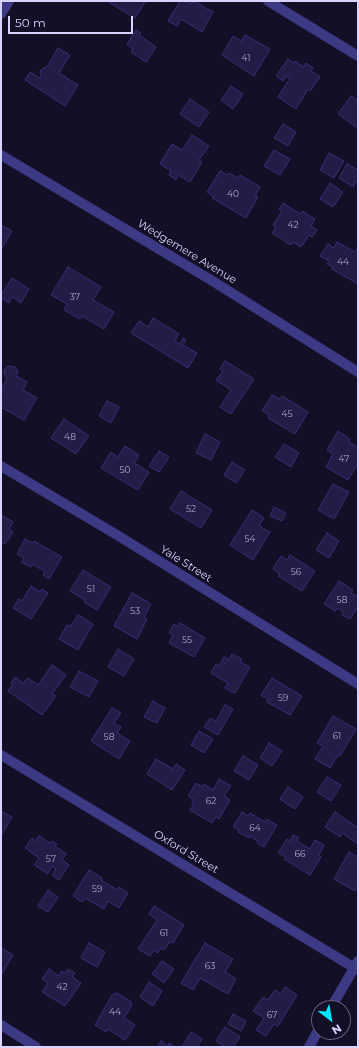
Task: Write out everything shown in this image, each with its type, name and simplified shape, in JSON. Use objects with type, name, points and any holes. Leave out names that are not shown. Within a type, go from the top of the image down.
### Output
[{"type":"street","points":[[1,14],[9,1]]},
{"type":"street","points":[[268,1],[358,56]]},
{"type":"street","name":"Wedgemere Avenue","points":[[1,155],[211,280],[358,372]]},
{"type":"street","name":"Yale Street","points":[[1,466],[117,535],[358,684]]},
{"type":"street","name":"Oxford Street","points":[[1,755],[357,966]]},
{"type":"street","points":[[336,1000],[357,966]]},
{"type":"street","points":[[1,1025],[36,1047]]},
{"type":"building","points":[[107,1],[143,1],[145,2],[135,18]]},
{"type":"building","points":[[180,1],[186,1],[191,4],[194,1],[213,12],[202,32],[181,19],[177,26],[168,21]]},
{"type":"building","points":[[136,30],[141,33],[139,35],[156,47],[146,62],[131,52],[133,49],[127,44]]},
{"type":"building","points":[[245,35],[270,49],[254,76],[222,55],[233,36],[241,41]]},
{"type":"building","points":[[58,48],[70,55],[59,73],[78,85],[65,106],[25,80],[30,72],[40,78],[41,70],[47,67]]},
{"type":"building","points":[[288,59],[294,63],[295,61],[304,67],[306,63],[313,68],[311,71],[320,77],[310,91],[308,89],[296,109],[278,97],[290,78],[286,76],[283,81],[276,76]]},
{"type":"building","points":[[231,86],[243,94],[233,109],[221,100]]},
{"type":"building","points":[[351,96],[357,100],[358,98],[358,125],[356,127],[338,114]]},
{"type":"building","points":[[190,99],[209,112],[199,127],[180,114]]},
{"type":"building","points":[[283,124],[296,132],[288,146],[274,138]]},
{"type":"building","points":[[192,135],[209,146],[199,160],[202,162],[190,182],[178,175],[176,180],[169,175],[171,171],[160,164],[172,144],[182,150]]},
{"type":"building","points":[[274,150],[290,159],[280,175],[264,166]]},
{"type":"building","points":[[329,153],[344,161],[334,178],[320,170]]},
{"type":"building","points":[[347,164],[358,170],[358,179],[353,187],[339,178]]},
{"type":"building","points":[[220,171],[228,175],[229,173],[238,178],[240,175],[260,187],[255,196],[258,197],[246,218],[212,198],[213,196],[207,192]]},
{"type":"building","points":[[330,183],[343,192],[333,207],[320,199]]},
{"type":"building","points":[[283,203],[300,214],[302,211],[315,219],[311,226],[317,230],[312,237],[309,235],[301,247],[293,242],[291,245],[272,233],[276,227],[273,225],[282,211],[279,209]]},
{"type":"building","points":[[1,225],[12,231],[2,248],[1,247]]},
{"type":"building","points":[[337,242],[355,252],[358,247],[358,284],[332,269],[333,267],[327,264],[329,261],[320,256],[328,244],[334,248]]},
{"type":"building","points":[[68,267],[101,287],[93,300],[114,312],[104,329],[82,316],[80,319],[64,310],[67,304],[51,295]]},
{"type":"building","points":[[12,278],[29,289],[21,303],[12,297],[9,303],[1,298],[1,295]]},
{"type":"building","points":[[153,318],[179,334],[175,341],[180,344],[183,338],[186,340],[183,345],[197,353],[188,368],[131,333],[139,321],[148,327]]},
{"type":"building","points":[[225,361],[254,379],[231,414],[220,407],[231,390],[216,380],[223,371],[220,369]]},
{"type":"building","points":[[8,366],[15,367],[18,372],[16,376],[27,382],[23,390],[37,398],[24,420],[1,407],[1,389],[7,379],[4,370]]},
{"type":"building","points":[[272,395],[280,399],[282,396],[308,412],[295,434],[268,418],[270,415],[262,411]]},
{"type":"building","points":[[107,401],[119,407],[111,423],[99,416]]},
{"type":"building","points":[[64,419],[89,436],[76,454],[51,438]]},
{"type":"building","points":[[338,431],[350,439],[349,442],[357,447],[358,445],[358,463],[348,480],[326,467],[333,454],[327,450]]},
{"type":"building","points":[[205,434],[220,442],[211,460],[196,453]]},
{"type":"building","points":[[284,444],[299,453],[291,467],[275,457]]},
{"type":"building","points":[[125,446],[139,455],[134,463],[149,472],[138,490],[101,468],[111,452],[118,457]]},
{"type":"building","points":[[159,451],[169,457],[159,472],[149,466]]},
{"type":"building","points":[[232,462],[245,470],[236,483],[224,475]]},
{"type":"building","points":[[333,484],[349,492],[334,519],[318,510]]},
{"type":"building","points":[[181,491],[212,510],[201,528],[170,509]]},
{"type":"building","points":[[274,507],[286,513],[282,521],[270,516]]},
{"type":"building","points":[[252,510],[264,518],[259,526],[270,532],[253,560],[230,545]]},
{"type":"building","points":[[1,515],[13,522],[9,529],[13,532],[5,544],[3,542],[1,545]]},
{"type":"building","points":[[327,533],[339,541],[329,558],[316,550]]},
{"type":"building","points":[[25,539],[33,543],[34,541],[62,557],[49,579],[43,575],[45,572],[33,564],[31,567],[21,562],[24,558],[17,554]]},
{"type":"building","points":[[290,555],[315,571],[302,591],[278,576],[280,574],[273,569],[281,556],[287,560]]},
{"type":"building","points":[[83,570],[111,587],[97,610],[84,602],[85,600],[70,591]]},
{"type":"building","points":[[339,581],[353,590],[351,593],[358,597],[358,607],[350,619],[342,615],[344,612],[337,608],[335,611],[324,604]]},
{"type":"building","points":[[31,586],[40,592],[42,589],[48,593],[31,619],[13,608],[19,599],[22,601]]},
{"type":"building","points":[[132,593],[151,604],[144,617],[147,619],[137,639],[114,626]]},
{"type":"building","points":[[78,615],[93,624],[78,650],[59,639],[67,625],[70,627]]},
{"type":"building","points":[[180,623],[205,638],[194,657],[169,643],[173,635],[169,633],[174,624],[178,627]]},
{"type":"building","points":[[118,649],[134,659],[124,676],[108,667]]},
{"type":"building","points":[[232,654],[242,659],[240,662],[250,667],[235,693],[225,688],[228,683],[211,673],[216,664],[219,666],[224,657],[229,660]]},
{"type":"building","points":[[52,665],[66,675],[52,694],[56,696],[42,715],[8,691],[13,684],[11,683],[15,677],[23,683],[28,678],[38,685]]},
{"type":"building","points":[[79,671],[98,681],[89,697],[70,687]]},
{"type":"building","points":[[272,678],[302,696],[290,715],[267,702],[268,699],[261,695]]},
{"type":"building","points":[[153,701],[165,708],[157,723],[144,717]]},
{"type":"building","points":[[225,705],[233,709],[218,735],[204,727],[210,718],[216,721]]},
{"type":"building","points":[[112,708],[121,713],[114,723],[121,727],[117,733],[130,741],[119,759],[91,741]]},
{"type":"building","points":[[333,716],[356,729],[340,756],[338,755],[330,768],[315,759],[323,746],[317,743]]},
{"type":"building","points":[[199,731],[213,739],[204,753],[191,745]]},
{"type":"building","points":[[269,743],[282,751],[272,766],[260,758]]},
{"type":"building","points":[[243,756],[258,765],[249,780],[234,771]]},
{"type":"building","points":[[156,759],[173,769],[176,764],[185,770],[172,790],[147,774]]},
{"type":"building","points":[[327,777],[341,785],[331,801],[317,792]]},
{"type":"building","points":[[219,779],[231,786],[224,796],[230,800],[219,819],[216,817],[212,823],[190,810],[194,804],[192,803],[194,800],[188,796],[196,783],[203,787],[204,784],[213,790]]},
{"type":"building","points":[[288,787],[303,797],[295,809],[280,799]]},
{"type":"building","points":[[1,811],[12,817],[1,836]]},
{"type":"building","points":[[242,812],[248,816],[250,813],[265,822],[266,819],[277,825],[264,847],[257,843],[258,841],[250,836],[249,838],[238,832],[239,830],[233,827]]},
{"type":"building","points":[[335,812],[358,828],[358,844],[342,833],[340,837],[325,827]]},
{"type":"building","points":[[293,835],[299,838],[297,841],[310,849],[315,840],[324,845],[319,855],[321,857],[310,875],[284,859],[286,857],[278,853],[287,839],[290,841]]},
{"type":"building","points":[[39,836],[50,843],[52,841],[57,844],[55,846],[66,854],[62,860],[69,865],[59,880],[52,875],[56,869],[52,866],[48,874],[34,865],[39,858],[25,848],[32,838],[35,841]]},
{"type":"building","points":[[349,852],[358,857],[358,885],[355,891],[334,879]]},
{"type":"building","points":[[89,870],[102,878],[101,880],[118,890],[119,887],[128,893],[119,908],[108,901],[104,909],[85,898],[82,902],[73,896]]},
{"type":"building","points":[[48,890],[58,897],[48,912],[38,906]]},
{"type":"building","points":[[154,906],[184,925],[173,943],[170,941],[164,950],[161,948],[158,953],[154,950],[150,956],[138,949],[157,920],[149,914]]},
{"type":"building","points":[[89,943],[105,952],[97,967],[81,958]]},
{"type":"building","points":[[205,943],[233,959],[225,972],[236,979],[228,994],[200,978],[193,990],[181,983]]},
{"type":"building","points":[[1,948],[13,955],[1,975]]},
{"type":"building","points":[[162,961],[174,969],[164,983],[152,974]]},
{"type":"building","points":[[49,969],[59,976],[62,971],[65,973],[68,969],[75,973],[72,977],[81,983],[65,1006],[42,992],[48,983],[42,979]]},
{"type":"building","points":[[149,982],[162,991],[153,1006],[140,997]]},
{"type":"building","points":[[285,987],[297,995],[278,1026],[274,1024],[266,1036],[256,1030],[264,1018],[253,1011],[263,997],[268,1000],[275,990],[281,994]]},
{"type":"building","points":[[117,993],[130,1001],[132,1005],[124,1018],[135,1025],[125,1040],[108,1029],[106,1032],[95,1025],[112,995]]},
{"type":"building","points":[[233,1014],[246,1021],[241,1031],[228,1024]]},
{"type":"building","points":[[225,1027],[240,1037],[233,1047],[225,1047],[216,1041]]},
{"type":"building","points":[[191,1032],[202,1039],[197,1047],[182,1047]]},
{"type":"building","points":[[161,1041],[168,1046],[169,1043],[175,1047],[157,1047]]}]
